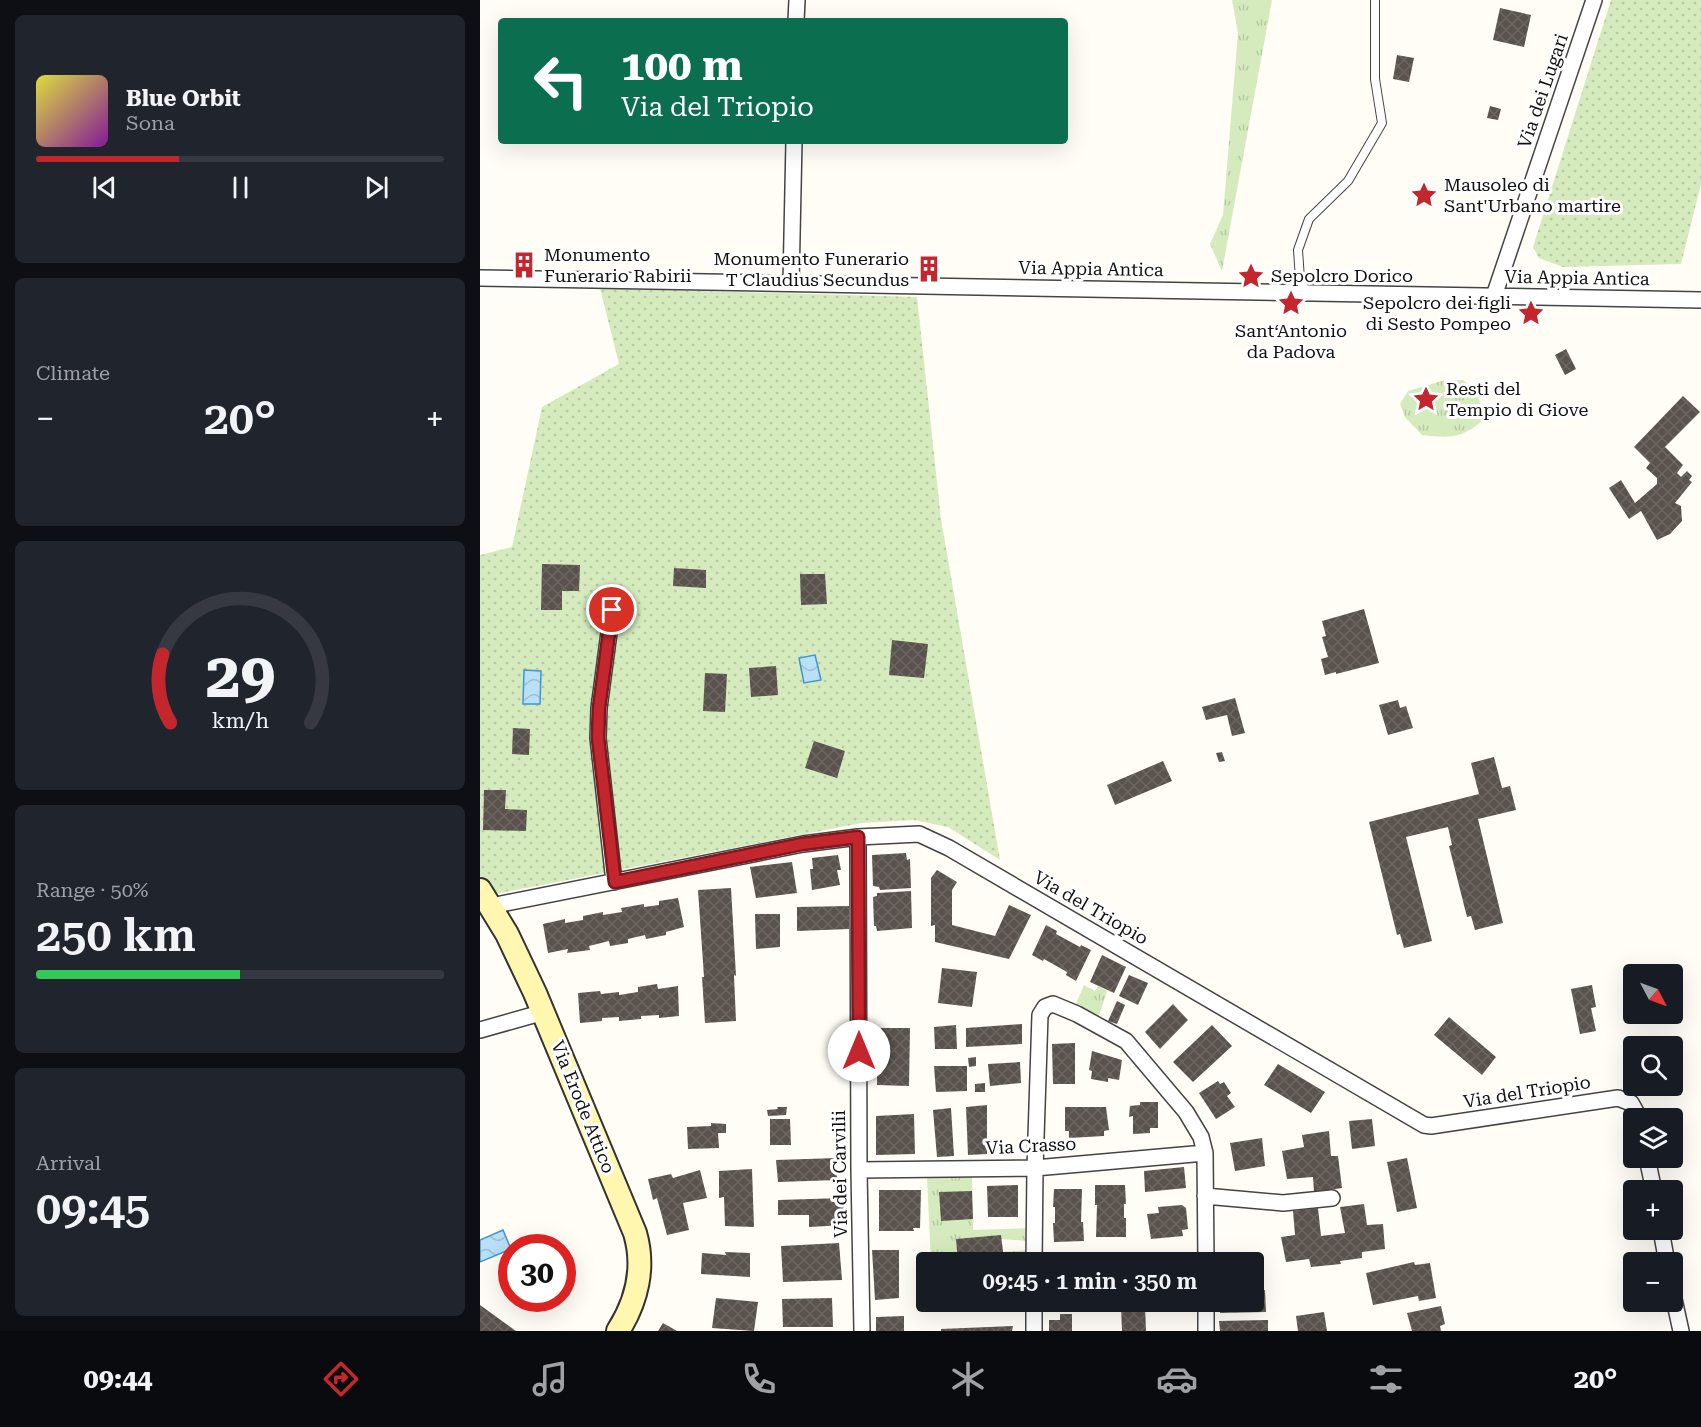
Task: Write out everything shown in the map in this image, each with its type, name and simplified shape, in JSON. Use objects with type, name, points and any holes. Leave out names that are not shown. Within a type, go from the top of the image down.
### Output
[{"type":"main road","name":"Via Erode Attico","points":[[485,898],[544,1012],[638,1243],[640,1266],[638,1284],[618,1331]]},
{"type":"street","points":[[796,18],[797,0]]},
{"type":"street","name":"Via dei Lugari","points":[[1494,296],[1594,0]]},
{"type":"street","points":[[791,283],[794,144]]},
{"type":"street","name":"Via Appia Antica","points":[[480,278],[1701,300]]},
{"type":"street","points":[[612,610],[599,708],[598,738],[615,882]]},
{"type":"street","name":"Via del Triopio","points":[[485,898],[615,882],[802,844],[858,837],[919,834],[949,848],[1424,1125],[1431,1126],[1618,1098],[1631,1103],[1634,1108]]},
{"type":"street","name":"Via dei Carvilii","points":[[858,837],[862,1331]]},
{"type":"street","points":[[1034,1252],[1040,1015],[1045,1007],[1053,1004],[1077,1014],[1126,1041],[1186,1112],[1201,1137],[1205,1153],[1206,1252]]},
{"type":"street","points":[[480,1030],[544,1012]]},
{"type":"street","name":"Via Crasso","points":[[859,1170],[1035,1167],[1205,1153]]},
{"type":"street","points":[[1205,1196],[1283,1203],[1332,1198]]},
{"type":"street","points":[[1034,1312],[1034,1331]]},
{"type":"street","points":[[1206,1312],[1206,1331]]},
{"type":"street","points":[[1677,1312],[1681,1331]]},
{"type":"lane","points":[[1306,292],[1300,279],[1298,250],[1309,219],[1348,181],[1383,123],[1375,80],[1375,0]]},
{"type":"green space","points":[[1232,0],[1272,0],[1222,271],[1210,244],[1223,215],[1238,33]]},
{"type":"green space","points":[[1611,0],[1701,0],[1701,184],[1681,264],[1563,267],[1539,258],[1533,247]]},
{"type":"green space","points":[[600,288],[917,297],[941,519],[1000,860],[948,827],[914,820],[862,823],[495,894],[480,876],[480,555],[512,547],[542,407],[619,364]]},
{"type":"green space","points":[[1463,380],[1480,402],[1482,421],[1474,427],[1454,436],[1422,435],[1405,417],[1400,404],[1408,391],[1442,381]]},
{"type":"green space","points":[[1084,985],[1095,991],[1098,986],[1107,991],[1098,1019],[1076,1004]]},
{"type":"green space","points":[[972,1175],[973,1230],[1029,1228],[1029,1241],[1001,1239],[1003,1252],[930,1252],[927,1177]]},
{"type":"green space","points":[[1029,1250],[1029,1252],[1003,1252]]},
{"type":"water","points":[[815,655],[821,680],[804,683],[799,658]]},
{"type":"water","points":[[524,670],[541,671],[540,704],[523,704]]},
{"type":"water","points":[[503,1230],[505,1234],[498,1234],[498,1254],[480,1262],[480,1240]]},
{"type":"building","points":[[1500,8],[1531,15],[1524,47],[1493,40]]},
{"type":"building","points":[[1397,55],[1414,58],[1409,82],[1393,79]]},
{"type":"building","points":[[1490,106],[1501,109],[1498,120],[1487,118]]},
{"type":"building","points":[[1566,349],[1576,369],[1565,375],[1555,355]]},
{"type":"building","points":[[1683,396],[1700,412],[1665,447],[1683,465],[1677,473],[1681,477],[1687,471],[1692,476],[1689,480],[1692,482],[1675,503],[1681,506],[1682,521],[1670,534],[1657,540],[1641,511],[1629,519],[1609,488],[1621,480],[1635,503],[1657,484],[1657,478],[1646,468],[1650,463],[1634,447]]},
{"type":"building","points":[[542,564],[580,565],[579,591],[562,591],[562,610],[541,610]]},
{"type":"building","points":[[674,568],[706,570],[706,588],[673,586]]},
{"type":"building","points":[[800,574],[825,574],[827,604],[801,605]]},
{"type":"building","points":[[1364,609],[1379,663],[1325,675],[1321,659],[1328,657],[1322,637],[1326,636],[1322,621]]},
{"type":"building","points":[[892,640],[928,644],[924,678],[889,675]]},
{"type":"building","points":[[776,666],[778,695],[751,697],[749,668]]},
{"type":"building","points":[[705,673],[727,674],[725,712],[703,711]]},
{"type":"building","points":[[1235,698],[1245,733],[1232,736],[1227,715],[1206,720],[1202,707]]},
{"type":"building","points":[[1398,700],[1400,708],[1406,706],[1413,728],[1388,735],[1379,705]]},
{"type":"building","points":[[513,728],[530,729],[529,755],[512,754]]},
{"type":"building","points":[[814,741],[845,751],[837,778],[805,768]]},
{"type":"building","points":[[1222,752],[1225,761],[1219,762],[1216,753]]},
{"type":"building","points":[[1494,757],[1502,788],[1510,786],[1516,810],[1478,819],[1503,923],[1475,930],[1471,916],[1467,917],[1449,846],[1452,845],[1448,827],[1406,837],[1432,941],[1404,948],[1400,934],[1397,935],[1369,822],[1479,794],[1471,763]]},
{"type":"building","points":[[1163,761],[1172,781],[1115,805],[1107,785]]},
{"type":"building","points":[[484,790],[506,790],[505,809],[527,810],[526,831],[483,830]]},
{"type":"building","points":[[906,853],[907,860],[910,859],[911,888],[880,890],[879,887],[873,886],[872,855]]},
{"type":"building","points":[[838,855],[841,870],[837,870],[840,885],[812,890],[810,869],[813,869],[812,858]]},
{"type":"building","points":[[792,862],[797,893],[756,898],[750,867]]},
{"type":"building","points":[[937,870],[957,882],[952,890],[952,925],[995,936],[1009,905],[1031,915],[1009,959],[935,942],[935,925],[931,926],[931,878]]},
{"type":"building","points":[[731,888],[736,1021],[705,1023],[698,890]]},
{"type":"building","points":[[911,891],[912,928],[877,931],[874,926],[873,897],[877,896],[877,893]]},
{"type":"building","points":[[678,898],[684,927],[666,932],[666,935],[646,939],[645,935],[628,939],[628,943],[610,946],[609,941],[589,946],[590,950],[567,953],[568,949],[548,953],[543,924],[565,919],[565,923],[583,920],[583,916],[603,912],[603,915],[622,912],[621,908],[644,904],[644,907],[659,905],[659,901]]},
{"type":"building","points":[[849,906],[849,929],[797,931],[797,907]]},
{"type":"building","points":[[755,914],[780,914],[780,947],[756,949]]},
{"type":"building","points":[[1046,925],[1057,931],[1056,934],[1080,947],[1081,945],[1091,950],[1076,981],[1066,975],[1067,972],[1032,955]]},
{"type":"building","points":[[1102,955],[1126,967],[1114,993],[1090,982]]},
{"type":"building","points":[[942,968],[977,972],[972,1007],[938,1003]]},
{"type":"building","points":[[1129,975],[1148,983],[1138,1005],[1119,996]]},
{"type":"building","points":[[657,984],[658,989],[678,986],[679,1016],[659,1018],[659,1015],[641,1016],[641,1019],[619,1021],[619,1017],[602,1018],[602,1021],[580,1023],[578,993],[600,991],[601,994],[619,992],[619,995],[638,992],[638,987]]},
{"type":"building","points":[[1592,985],[1596,1007],[1591,1008],[1596,1031],[1580,1034],[1571,989]]},
{"type":"building","points":[[1117,1001],[1125,1005],[1117,1024],[1108,1021]]},
{"type":"building","points":[[1173,1004],[1188,1020],[1160,1049],[1145,1032]]},
{"type":"building","points":[[1449,1017],[1496,1057],[1482,1075],[1434,1035]]},
{"type":"building","points":[[1022,1024],[1022,1044],[966,1047],[966,1028]]},
{"type":"building","points":[[956,1025],[957,1049],[935,1049],[934,1027]]},
{"type":"building","points":[[1212,1025],[1232,1046],[1193,1082],[1173,1062]]},
{"type":"building","points":[[877,1028],[910,1028],[909,1086],[877,1085]]},
{"type":"building","points":[[1075,1043],[1075,1084],[1053,1084],[1052,1044]]},
{"type":"building","points":[[1092,1051],[1122,1060],[1119,1080],[1108,1078],[1108,1082],[1091,1079],[1092,1071],[1089,1070]]},
{"type":"building","points":[[976,1057],[976,1066],[969,1067],[968,1058]]},
{"type":"building","points":[[1020,1062],[1021,1083],[990,1086],[988,1064]]},
{"type":"building","points":[[1278,1064],[1325,1092],[1311,1113],[1264,1085]]},
{"type":"building","points":[[934,1066],[967,1066],[967,1091],[936,1092]]},
{"type":"building","points":[[1218,1081],[1220,1084],[1224,1082],[1231,1093],[1227,1096],[1235,1107],[1216,1119],[1199,1093]]},
{"type":"building","points":[[985,1083],[985,1092],[975,1092],[975,1084]]},
{"type":"building","points":[[1140,1102],[1158,1102],[1158,1128],[1150,1128],[1150,1133],[1133,1134],[1133,1116],[1129,1117],[1130,1106],[1140,1105]]},
{"type":"building","points":[[987,1105],[987,1154],[968,1155],[966,1107]]},
{"type":"building","points":[[777,1107],[787,1107],[786,1115],[768,1116],[767,1110],[778,1109]]},
{"type":"building","points":[[1065,1107],[1106,1107],[1109,1130],[1104,1131],[1104,1136],[1069,1138],[1069,1131],[1065,1131]]},
{"type":"building","points":[[951,1108],[954,1156],[937,1157],[933,1110]]},
{"type":"building","points":[[914,1114],[915,1154],[876,1155],[876,1116]]},
{"type":"building","points":[[770,1119],[790,1119],[791,1145],[770,1145]]},
{"type":"building","points":[[1372,1119],[1375,1146],[1352,1149],[1349,1121]]},
{"type":"building","points":[[711,1123],[726,1124],[726,1133],[718,1133],[719,1148],[688,1149],[687,1127],[711,1126]]},
{"type":"building","points":[[1329,1131],[1331,1156],[1338,1156],[1342,1188],[1314,1192],[1313,1177],[1287,1179],[1282,1151],[1304,1147],[1302,1135]]},
{"type":"building","points":[[1262,1138],[1265,1166],[1235,1171],[1230,1143]]},
{"type":"building","points":[[837,1158],[837,1180],[778,1182],[776,1160]]},
{"type":"building","points":[[1407,1158],[1417,1208],[1397,1212],[1387,1162]]},
{"type":"building","points":[[1184,1167],[1186,1188],[1145,1192],[1144,1171]]},
{"type":"building","points":[[752,1169],[754,1227],[725,1226],[724,1197],[719,1198],[719,1171]]},
{"type":"building","points":[[700,1170],[707,1198],[683,1203],[689,1230],[667,1235],[657,1198],[653,1200],[648,1179],[671,1174],[673,1178]]},
{"type":"building","points":[[1018,1185],[1018,1217],[988,1217],[987,1186]]},
{"type":"building","points":[[1095,1185],[1125,1185],[1126,1237],[1096,1237]]},
{"type":"building","points":[[1054,1189],[1082,1189],[1081,1222],[1083,1222],[1084,1241],[1054,1242]]},
{"type":"building","points":[[879,1190],[921,1190],[920,1228],[913,1228],[914,1231],[879,1231]]},
{"type":"building","points":[[972,1191],[973,1219],[941,1221],[939,1192]]},
{"type":"building","points":[[843,1198],[845,1225],[809,1227],[809,1215],[778,1215],[778,1200]]},
{"type":"building","points":[[1364,1204],[1367,1225],[1383,1224],[1385,1249],[1362,1252],[1362,1258],[1340,1261],[1341,1264],[1311,1267],[1309,1259],[1286,1262],[1281,1237],[1295,1235],[1293,1211],[1318,1208],[1321,1236],[1345,1233],[1340,1207]]},
{"type":"building","points":[[1182,1205],[1186,1208],[1188,1229],[1182,1230],[1183,1236],[1151,1239],[1147,1214],[1159,1213],[1158,1207]]},
{"type":"building","points":[[1001,1235],[1003,1252],[957,1252],[956,1239]]},
{"type":"building","points":[[839,1243],[842,1280],[783,1282],[781,1246]]},
{"type":"building","points":[[872,1250],[899,1250],[899,1298],[875,1300]]},
{"type":"building","points":[[725,1252],[750,1253],[750,1277],[701,1274],[702,1253],[726,1255]]},
{"type":"building","points":[[1414,1262],[1415,1265],[1430,1263],[1436,1298],[1419,1301],[1418,1296],[1373,1305],[1366,1273]]},
{"type":"building","points":[[1264,1290],[1266,1312],[1220,1313],[1264,1312]]},
{"type":"building","points":[[716,1298],[758,1302],[754,1331],[712,1328]]},
{"type":"building","points":[[832,1298],[833,1327],[783,1327],[782,1299]]},
{"type":"building","points":[[480,1305],[516,1331],[480,1331]]},
{"type":"building","points":[[1441,1306],[1445,1324],[1440,1326],[1441,1331],[1412,1331],[1407,1313]]},
{"type":"building","points":[[1121,1312],[1145,1312],[1146,1331],[1122,1331]]},
{"type":"building","points":[[1324,1312],[1327,1331],[1298,1331],[1296,1316]]},
{"type":"building","points":[[1060,1314],[1072,1314],[1072,1331],[1049,1331],[1049,1320],[1060,1320]]},
{"type":"building","points":[[904,1316],[904,1331],[876,1331],[876,1317]]},
{"type":"building","points":[[1268,1320],[1268,1331],[1220,1331],[1219,1321]]},
{"type":"building","points":[[663,1323],[677,1331],[658,1331]]},
{"type":"building","points":[[1013,1326],[1012,1331],[941,1331],[941,1329]]},
{"type":"place","name":"Mausoleo di Sant'Urbano martire","points":[[1424,195]]},
{"type":"place","name":"Monumento Funerario Rabirii","points":[[524,265]]},
{"type":"place","name":"Monumento Funerario T Claudius Secundus","points":[[929,269]]},
{"type":"place","name":"Sepolcro Dorico","points":[[1251,276]]},
{"type":"place","name":"Sant‘Antonio da Padova","points":[[1291,303]]},
{"type":"place","name":"Sepolcro dei figli di Sesto Pompeo","points":[[1531,313]]},
{"type":"place","name":"Resti del Tempio di Giove","points":[[1426,399]]},
{"type":"route","points":[[612,610],[599,708],[598,738],[615,882],[802,844],[858,837],[859,1051]]}]
